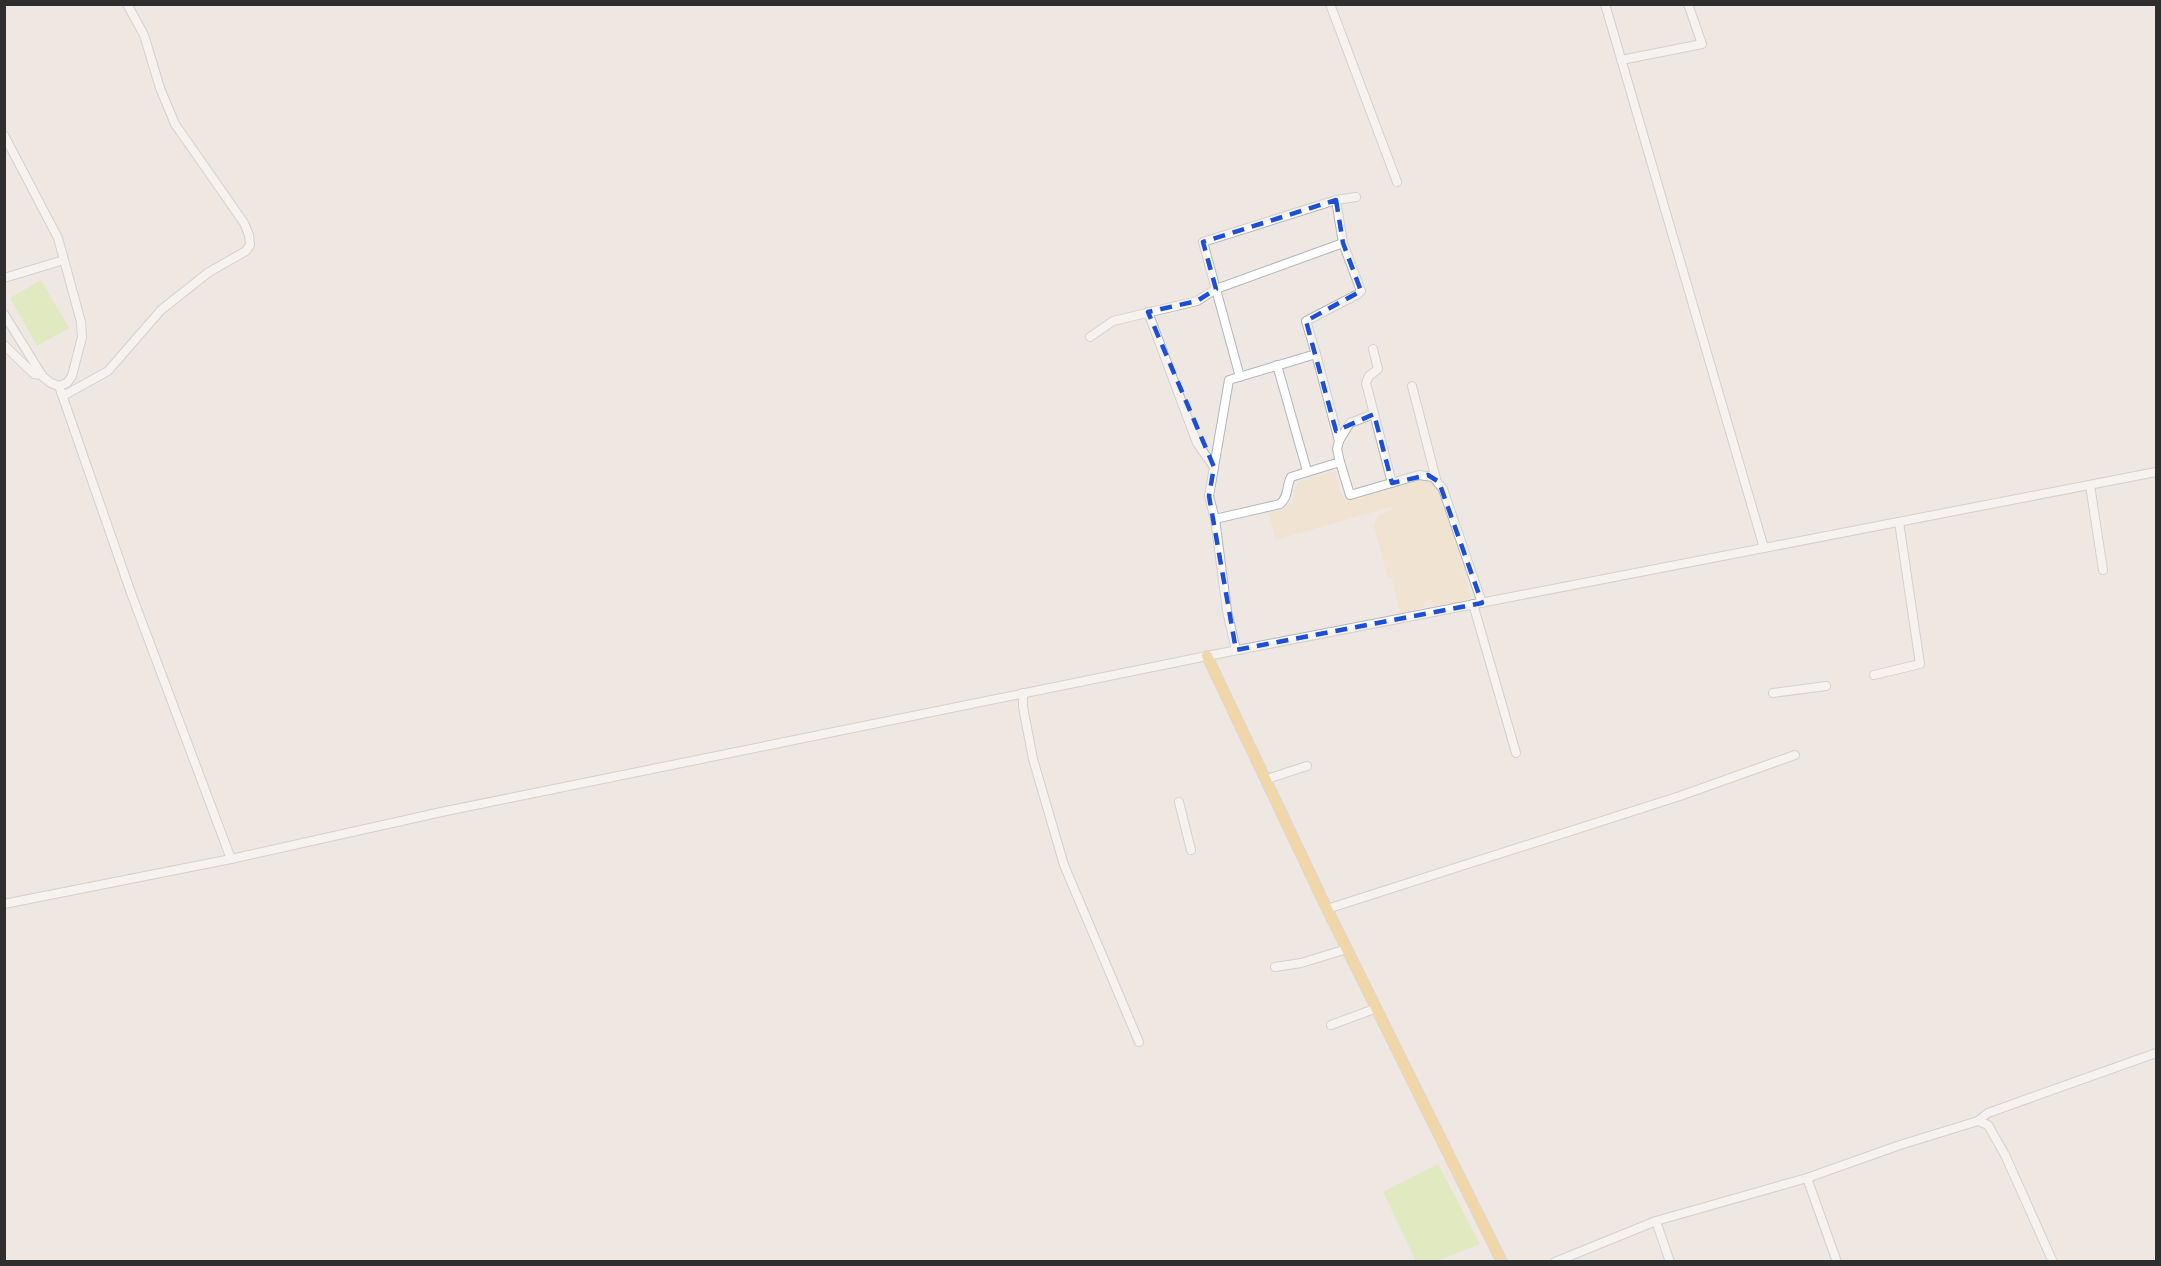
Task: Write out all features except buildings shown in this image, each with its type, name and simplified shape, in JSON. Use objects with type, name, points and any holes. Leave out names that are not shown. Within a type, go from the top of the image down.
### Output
[{"type":"main road","points":[[1207,656],[1347,949],[1502,1262]]},
{"type":"street","points":[[63,396],[108,371],[161,310],[209,272],[246,251],[250,245],[244,223],[175,124],[160,88],[144,35],[127,4]]},
{"type":"street","points":[[1330,4],[1397,182]]},
{"type":"street","points":[[1605,4],[1764,548]]},
{"type":"street","points":[[1621,60],[1702,44],[1688,4]]},
{"type":"street","points":[[4,135],[52,224],[81,322],[82,337],[68,383],[60,386],[51,383],[42,375],[4,315]]},
{"type":"street","points":[[1240,376],[1203,242],[1336,200],[1356,197]]},
{"type":"street","points":[[1336,200],[1343,243],[1361,291],[1306,321],[1339,441]]},
{"type":"street","points":[[1090,338],[1113,321],[1197,301],[1216,289],[1343,243]]},
{"type":"street","points":[[4,278],[64,260]]},
{"type":"street","points":[[1148,312],[1197,443],[1214,466]]},
{"type":"street","points":[[4,345],[34,374],[42,375]]},
{"type":"street","points":[[1373,349],[1378,369],[1369,376],[1366,383],[1392,483]]},
{"type":"street","points":[[1236,650],[1227,611],[1215,519],[1209,496],[1228,380],[1316,354]]},
{"type":"street","points":[[1277,365],[1306,471]]},
{"type":"street","points":[[60,386],[131,593],[231,859]]},
{"type":"street","points":[[1412,386],[1436,479],[1449,501],[1516,753]]},
{"type":"street","points":[[1374,414],[1350,423],[1336,449],[1350,495],[1419,475],[1428,475],[1436,479]]},
{"type":"street","points":[[1215,519],[1280,504],[1286,497],[1291,477],[1340,462]]},
{"type":"street","points":[[4,904],[231,859],[446,811],[1236,650],[2157,472]]},
{"type":"street","points":[[2090,485],[2103,570]]},
{"type":"street","points":[[1874,675],[1920,664],[1899,522]]},
{"type":"street","points":[[1773,693],[1826,686]]},
{"type":"street","points":[[1023,693],[1023,707],[1033,759],[1064,865],[1139,1042]]},
{"type":"street","points":[[1328,909],[1680,796],[1795,755]]},
{"type":"street","points":[[1267,778],[1307,766]]},
{"type":"street","points":[[1179,802],[1191,850]]},
{"type":"street","points":[[1275,967],[1301,963],[1347,949]]},
{"type":"street","points":[[1331,1025],[1377,1008]]},
{"type":"street","points":[[1555,1262],[1656,1221],[1807,1178],[1900,1145],[1978,1121],[1988,1113],[2157,1053]]},
{"type":"street","points":[[1978,1121],[1988,1125],[2005,1155],[2053,1262]]},
{"type":"street","points":[[1807,1178],[1837,1262]]},
{"type":"street","points":[[1656,1221],[1670,1262]]},
{"type":"highlighted area","points":[[1336,200],[1343,243],[1361,291],[1306,321],[1336,431],[1374,414],[1392,483],[1428,475],[1439,482],[1482,603],[1236,650],[1209,496],[1214,467],[1148,312],[1197,301],[1216,289],[1203,242]]},
{"type":"shaded area","points":[[1335,471],[1340,492],[1346,499],[1412,480],[1427,480],[1433,484],[1443,495],[1471,599],[1434,606],[1431,600],[1426,600],[1424,607],[1400,614],[1392,578],[1388,578],[1374,526],[1378,515],[1390,511],[1394,506],[1276,540],[1268,511],[1281,510],[1291,504],[1298,482]]},
{"type":"green space","points":[[41,280],[69,328],[37,346],[10,298]]},
{"type":"green space","points":[[1438,1164],[1480,1244],[1436,1261],[1416,1261],[1383,1192]]}]
